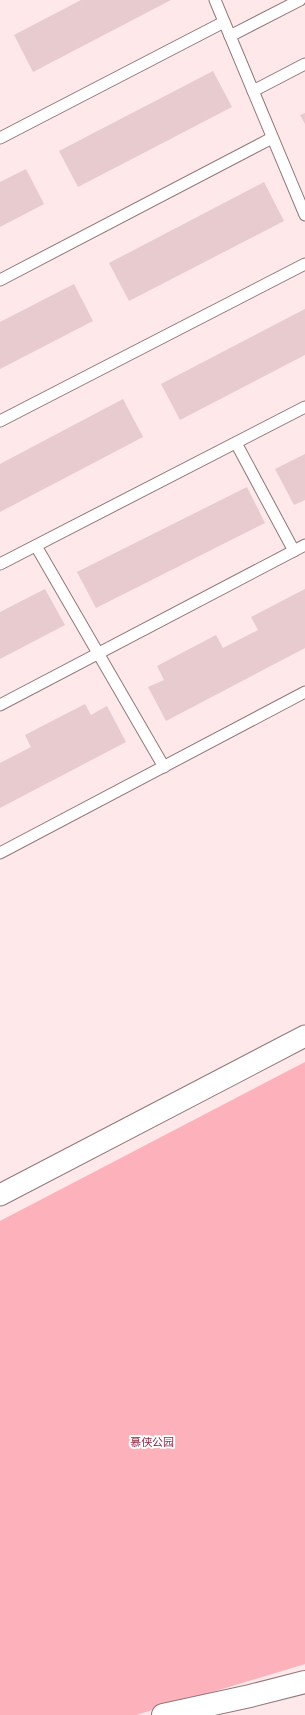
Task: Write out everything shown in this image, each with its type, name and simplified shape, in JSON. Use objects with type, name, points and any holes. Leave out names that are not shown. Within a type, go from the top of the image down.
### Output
[{"type":"main road","points":[[163,1715],[305,1682]]},
{"type":"street","points":[[0,1195],[305,1036]]},
{"type":"lane","points":[[215,0],[272,138],[302,200],[305,215]]},
{"type":"lane","points":[[230,36],[300,0]]},
{"type":"lane","points":[[0,138],[224,22]]},
{"type":"lane","points":[[253,91],[305,64]]},
{"type":"lane","points":[[0,280],[272,138]]},
{"type":"lane","points":[[0,421],[305,264]]},
{"type":"lane","points":[[0,564],[305,408]]},
{"type":"lane","points":[[236,443],[294,551]]},
{"type":"lane","points":[[0,705],[305,545]]},
{"type":"lane","points":[[36,546],[164,767]]},
{"type":"lane","points":[[0,853],[305,692]]},
{"type":"green space","name":"慕侠公园","points":[[305,1062],[305,1664],[136,1715],[0,1715],[0,1221]]},
{"type":"building","points":[[81,0],[171,0],[33,72],[14,35]]},
{"type":"building","points":[[213,71],[232,107],[78,187],[59,151]]},
{"type":"building","points":[[305,113],[305,124],[300,115]]},
{"type":"building","points":[[26,169],[44,204],[0,227],[0,182]]},
{"type":"building","points":[[264,182],[284,221],[129,301],[109,263]]},
{"type":"building","points":[[74,284],[93,321],[0,369],[0,322]]},
{"type":"building","points":[[305,309],[305,355],[180,420],[161,384]]},
{"type":"building","points":[[123,399],[143,437],[0,512],[0,464]]},
{"type":"building","points":[[305,454],[305,500],[294,505],[275,469]]},
{"type":"building","points":[[247,487],[265,523],[96,608],[77,572]]},
{"type":"building","points":[[45,589],[65,625],[0,659],[0,612]]},
{"type":"building","points":[[305,589],[305,648],[166,721],[148,687],[164,680],[157,666],[216,635],[223,648],[258,630],[251,617]]},
{"type":"building","points":[[85,704],[91,715],[107,706],[126,742],[0,808],[0,763],[31,747],[25,735]]}]
